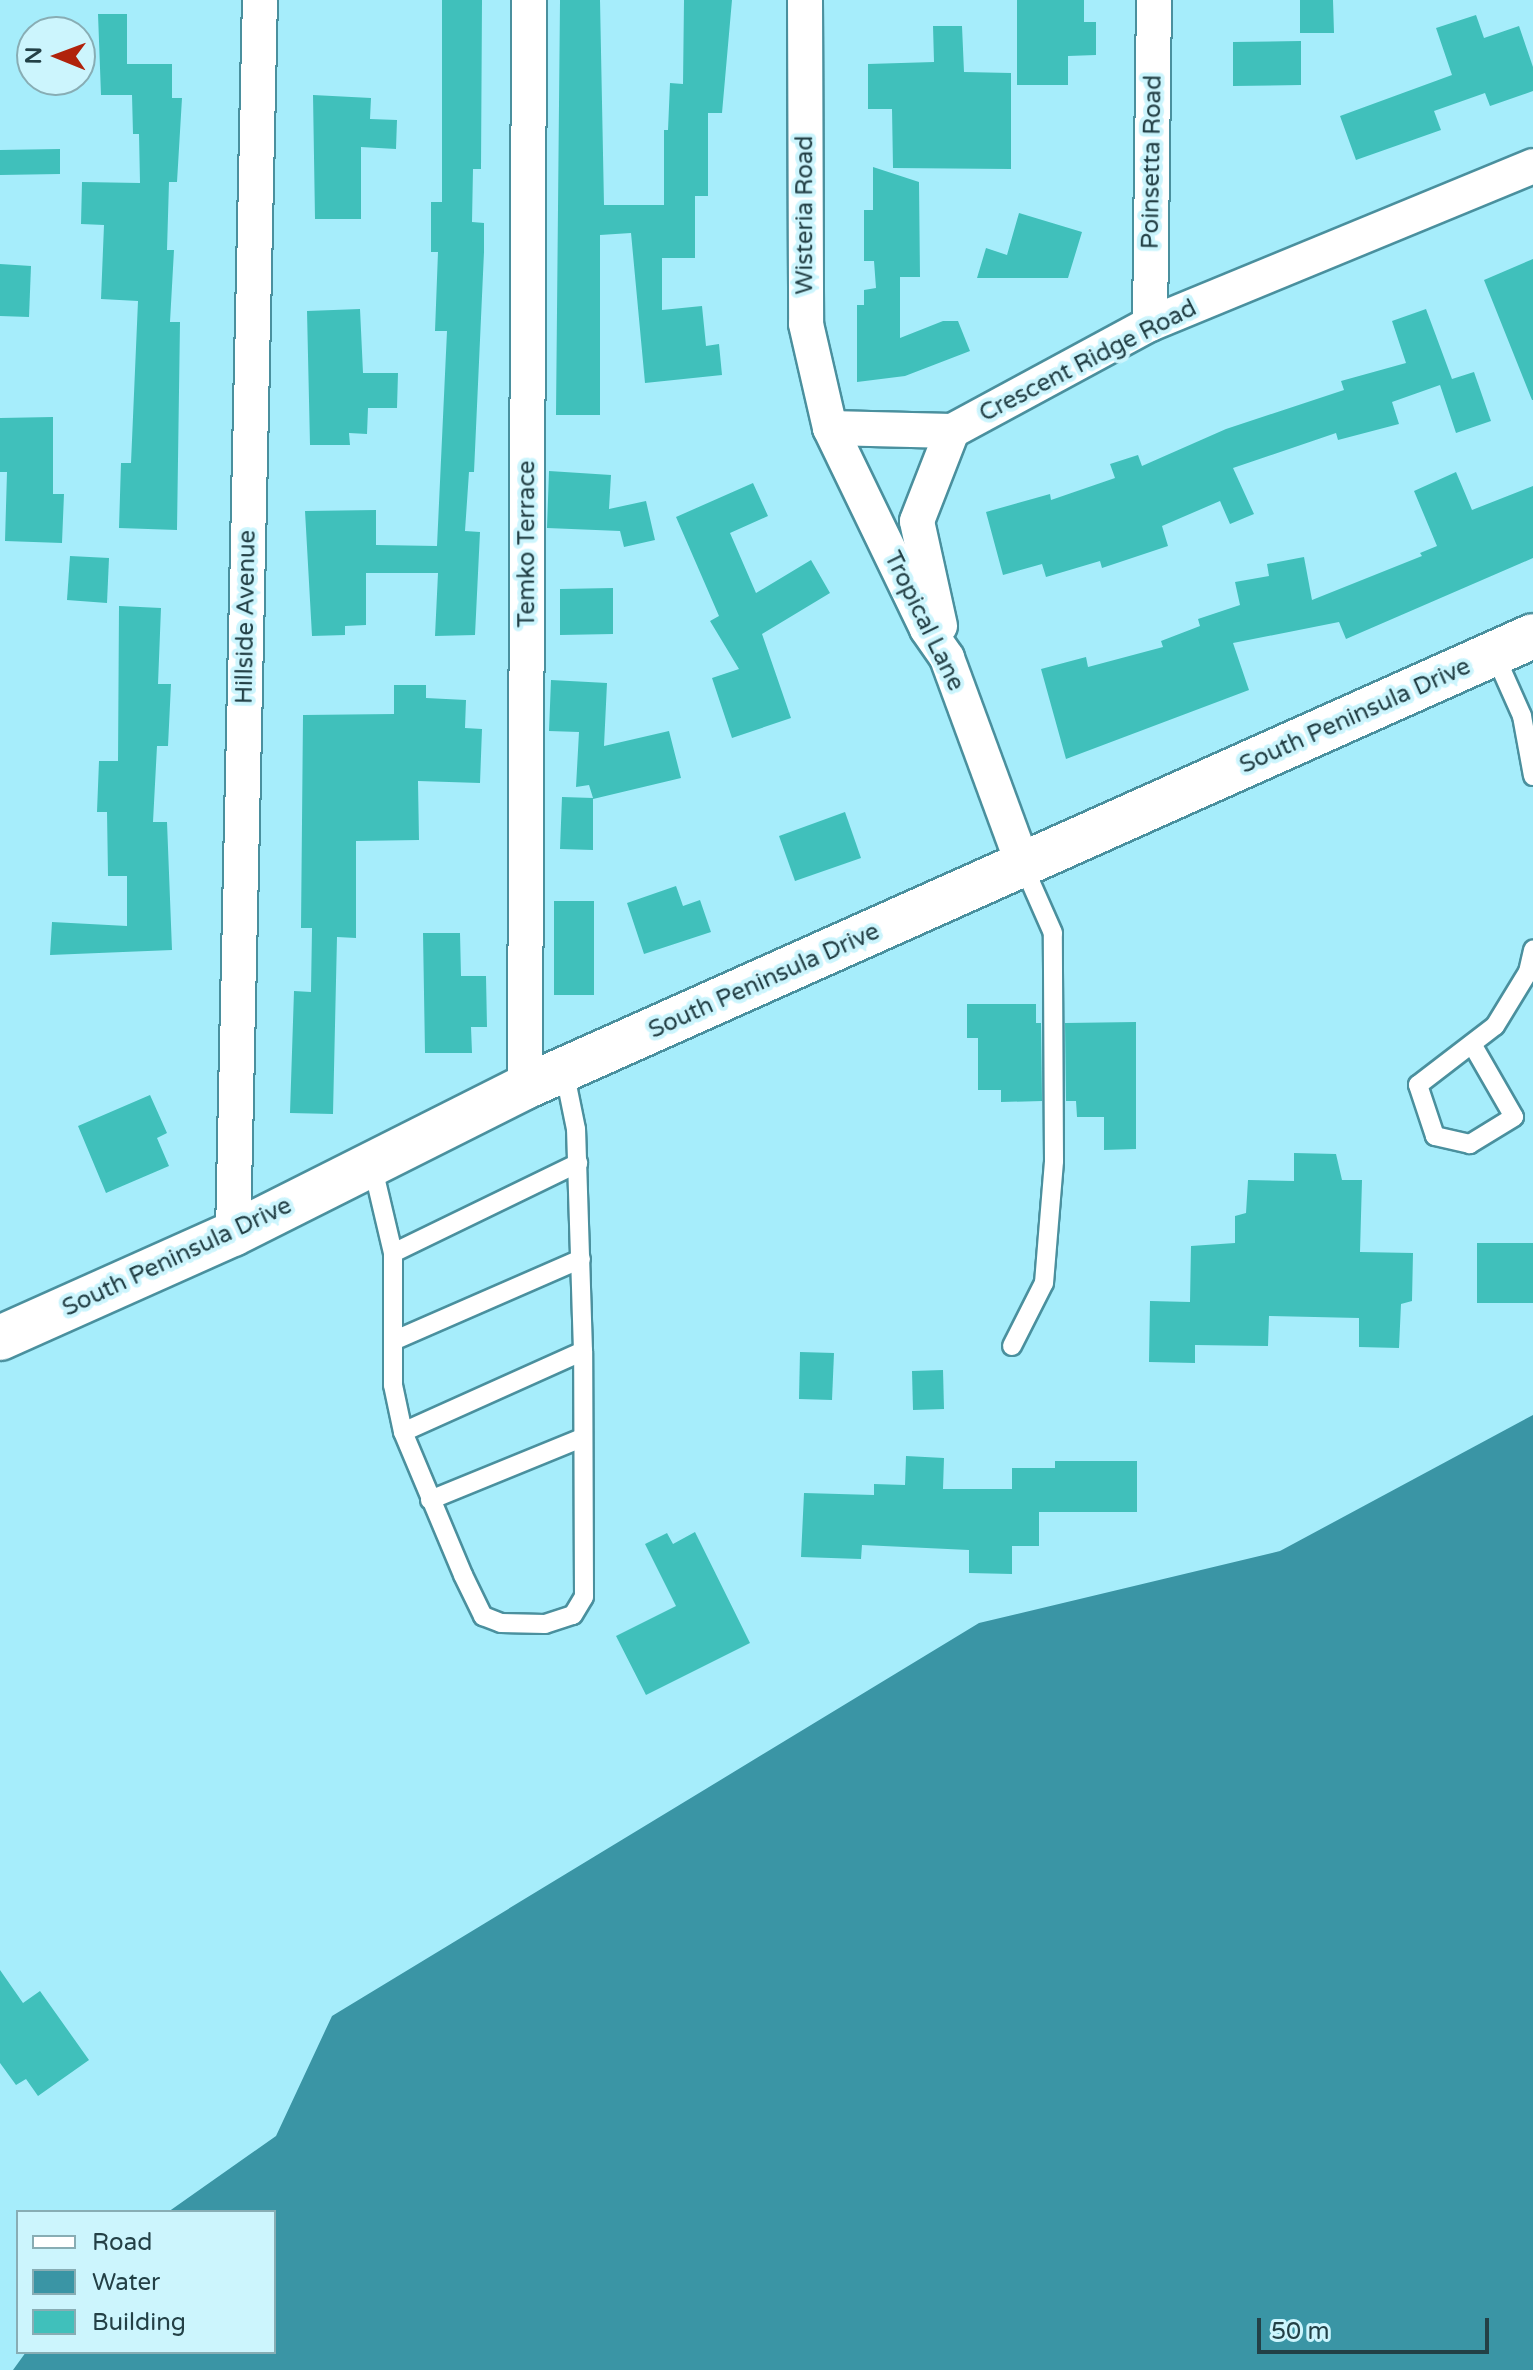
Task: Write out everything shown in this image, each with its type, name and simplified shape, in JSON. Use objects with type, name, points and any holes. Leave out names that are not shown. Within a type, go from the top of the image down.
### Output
[{"type":"main road","name":"South Peninsula Drive","points":[[0,1338],[233,1234],[525,1087],[1514,644]]},
{"type":"street","name":"Hillside Avenue","points":[[233,1234],[260,0]]},
{"type":"street","name":"Temko Terrace","points":[[525,1087],[529,0]]},
{"type":"street","name":"Wisteria Road","points":[[805,0],[806,324],[830,428]]},
{"type":"street","name":"Poinsetta Road","points":[[1150,324],[1154,0]]},
{"type":"street","name":"Crescent Ridge Road","points":[[947,658],[917,521],[952,431],[1150,324],[1533,166]]},
{"type":"street","points":[[830,428],[952,431]]},
{"type":"street","name":"Tropical Lane","points":[[830,428],[927,629],[947,658],[1023,865]]},
{"type":"lane","points":[[1514,644],[1533,776]]},
{"type":"lane","points":[[1012,1346],[1044,1283],[1054,1161],[1053,933],[1023,865]]},
{"type":"lane","points":[[1472,1044],[1514,1117],[1470,1144],[1435,1136],[1418,1085],[1495,1026],[1528,972],[1533,950]]},
{"type":"lane","points":[[372,1164],[393,1253],[393,1385],[403,1432],[430,1500],[483,1616],[501,1623],[545,1624],[573,1615],[584,1597],[583,1351],[578,1163],[564,1070]]},
{"type":"lane","points":[[393,1253],[578,1163]]},
{"type":"lane","points":[[393,1341],[581,1259]]},
{"type":"lane","points":[[403,1432],[583,1351]]},
{"type":"lane","points":[[430,1500],[582,1438]]},
{"type":"water","points":[[1533,1415],[1533,2370],[13,2370],[25,2354],[276,2354],[276,2210],[171,2210],[276,2136],[332,2016],[979,1623],[1280,1551]]},
{"type":"building","points":[[442,0],[482,0],[481,169],[473,169],[472,222],[484,223],[484,252],[474,472],[469,472],[465,531],[480,532],[475,635],[435,636],[438,573],[366,573],[366,625],[345,626],[345,635],[312,636],[305,511],[376,510],[376,545],[437,546],[447,331],[435,331],[438,252],[431,252],[431,202],[442,202]]},
{"type":"building","points":[[560,0],[600,0],[604,205],[664,205],[664,130],[668,130],[670,83],[683,84],[684,0],[732,0],[722,113],[708,113],[708,196],[695,196],[695,258],[662,258],[662,310],[702,306],[706,346],[719,344],[722,375],[645,383],[631,233],[600,235],[600,415],[556,415]]},
{"type":"building","points":[[1017,0],[1084,0],[1084,22],[1096,22],[1096,55],[1068,56],[1068,85],[1017,85]]},
{"type":"building","points":[[1300,0],[1333,0],[1334,33],[1300,33]]},
{"type":"building","points":[[98,14],[127,14],[127,64],[172,64],[172,98],[182,98],[177,182],[169,182],[167,250],[174,250],[170,322],[180,322],[177,530],[119,528],[121,463],[131,463],[138,301],[101,299],[104,225],[81,224],[82,182],[140,183],[139,134],[133,134],[132,95],[101,95]]},
{"type":"building","points":[[1476,15],[1484,38],[1519,26],[1533,67],[1533,91],[1490,106],[1485,93],[1434,111],[1441,130],[1356,160],[1340,116],[1452,75],[1436,28]]},
{"type":"building","points":[[933,26],[962,26],[964,72],[1011,73],[1011,169],[893,168],[892,109],[868,109],[868,64],[934,62]]},
{"type":"building","points":[[1301,41],[1301,85],[1233,86],[1233,42]]},
{"type":"building","points":[[313,95],[371,98],[370,119],[397,120],[396,149],[361,147],[361,219],[315,219]]},
{"type":"building","points":[[60,149],[60,174],[0,175],[0,150]]},
{"type":"building","points":[[873,167],[919,182],[920,277],[900,277],[900,338],[943,321],[958,321],[970,351],[905,376],[857,382],[857,305],[864,305],[864,290],[876,288],[874,261],[864,261],[864,210],[873,210]]},
{"type":"building","points":[[1019,213],[1082,232],[1068,278],[977,278],[986,248],[1007,255]]},
{"type":"building","points":[[1533,259],[1533,400],[1532,400],[1484,280]]},
{"type":"building","points":[[0,264],[31,266],[29,317],[0,316]]},
{"type":"building","points":[[360,309],[363,373],[398,373],[397,408],[368,408],[367,434],[349,433],[350,445],[310,445],[307,311]]},
{"type":"building","points":[[1426,309],[1452,379],[1474,372],[1491,421],[1456,433],[1440,385],[1392,402],[1399,424],[1338,440],[1336,433],[1233,468],[1254,514],[1230,524],[1220,501],[1162,526],[1168,546],[1102,568],[1100,561],[1046,577],[1042,564],[1003,575],[986,512],[1050,494],[1051,500],[1115,478],[1110,464],[1138,455],[1142,466],[1226,429],[1344,390],[1341,381],[1406,363],[1392,321]]},
{"type":"building","points":[[53,417],[53,494],[64,494],[62,543],[5,541],[7,472],[0,472],[0,418]]},
{"type":"building","points":[[549,471],[611,475],[609,509],[646,501],[655,540],[624,547],[620,531],[547,528]]},
{"type":"building","points":[[1456,472],[1472,510],[1533,486],[1533,558],[1346,639],[1339,622],[1233,643],[1249,690],[1066,759],[1041,669],[1086,657],[1088,667],[1163,647],[1161,641],[1200,626],[1198,619],[1240,605],[1235,582],[1269,576],[1267,564],[1304,557],[1312,600],[1422,556],[1420,553],[1437,546],[1414,491]]},
{"type":"building","points":[[753,483],[768,516],[730,533],[756,593],[811,560],[830,593],[762,634],[791,718],[732,738],[712,678],[739,669],[710,621],[719,616],[676,517]]},
{"type":"building","points":[[70,556],[109,558],[107,603],[67,600]]},
{"type":"building","points":[[613,588],[613,634],[560,635],[560,589]]},
{"type":"building","points":[[119,606],[161,608],[158,684],[171,684],[168,746],[157,746],[153,822],[167,822],[172,950],[50,955],[52,922],[127,926],[127,876],[108,876],[107,812],[97,812],[99,761],[118,761]]},
{"type":"building","points":[[551,680],[607,683],[604,746],[669,731],[681,778],[593,799],[593,850],[560,849],[562,797],[593,798],[589,785],[576,787],[579,732],[549,731]]},
{"type":"building","points":[[394,685],[426,685],[426,698],[466,700],[465,728],[482,729],[480,783],[418,781],[419,840],[356,841],[356,938],[337,937],[333,1114],[290,1113],[294,991],[311,992],[312,928],[301,928],[303,715],[394,714]]},
{"type":"building","points":[[845,812],[861,858],[795,881],[779,836]]},
{"type":"building","points":[[676,886],[683,906],[700,900],[711,932],[644,954],[627,903]]},
{"type":"building","points":[[554,901],[594,901],[594,995],[554,995]]},
{"type":"building","points":[[423,933],[460,933],[461,976],[486,976],[487,1027],[471,1027],[472,1053],[425,1053]]},
{"type":"building","points":[[967,1004],[1036,1004],[1036,1023],[1041,1023],[1042,1101],[1001,1102],[1001,1090],[978,1090],[978,1038],[967,1038]]},
{"type":"building","points":[[1136,1022],[1136,1149],[1104,1150],[1104,1117],[1077,1117],[1076,1101],[1066,1101],[1065,1023]]},
{"type":"building","points":[[150,1095],[167,1133],[157,1138],[169,1166],[106,1193],[78,1126]]},
{"type":"building","points":[[1294,1153],[1336,1154],[1342,1180],[1362,1180],[1360,1252],[1413,1253],[1412,1301],[1401,1304],[1399,1348],[1359,1347],[1359,1318],[1269,1316],[1268,1346],[1195,1345],[1195,1363],[1149,1362],[1150,1301],[1190,1302],[1191,1246],[1235,1243],[1235,1216],[1246,1213],[1248,1180],[1294,1181]]},
{"type":"building","points":[[1477,1243],[1533,1243],[1533,1303],[1477,1303]]},
{"type":"building","points":[[800,1352],[834,1353],[832,1400],[799,1399]]},
{"type":"building","points":[[943,1370],[944,1409],[913,1410],[912,1371]]},
{"type":"building","points":[[906,1456],[944,1458],[943,1489],[1012,1489],[1012,1468],[1055,1468],[1055,1461],[1137,1461],[1137,1512],[1039,1512],[1039,1546],[1012,1546],[1012,1574],[969,1573],[969,1550],[862,1545],[861,1559],[801,1557],[804,1493],[874,1495],[874,1484],[905,1485]]},
{"type":"building","points":[[695,1532],[750,1643],[646,1695],[616,1636],[676,1606],[645,1544],[667,1533],[673,1544]]},
{"type":"building","points":[[0,1970],[23,2003],[40,1991],[89,2060],[38,2096],[26,2079],[16,2085],[0,2063]]}]
